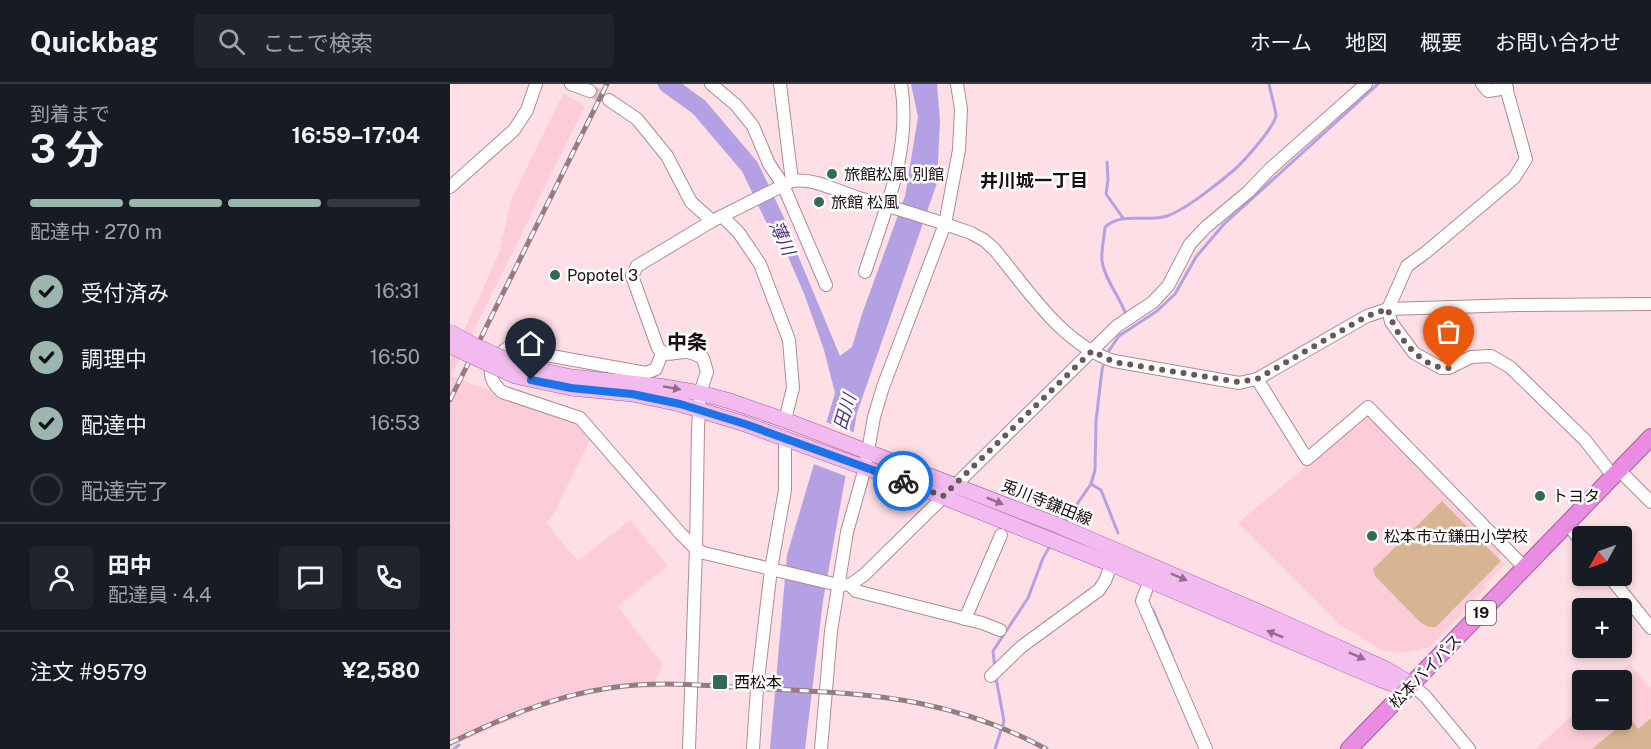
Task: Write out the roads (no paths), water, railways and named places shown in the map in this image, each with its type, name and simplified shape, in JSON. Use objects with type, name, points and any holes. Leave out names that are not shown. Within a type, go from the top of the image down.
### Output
[{"type":"highway","name":"松本バイパス","points":[[1349,749],[1651,437]]},
{"type":"main road","name":"兎川寺鎌田線","points":[[450,333],[478,348],[571,383],[659,386],[700,393],[789,422],[955,484],[1062,528],[1114,557],[1355,655],[1409,687]]},
{"type":"main road","name":"兎川寺鎌田線","points":[[450,346],[514,376],[571,383],[699,409],[943,496],[1053,542],[1114,557]]},
{"type":"street","points":[[450,187],[514,130],[527,110],[536,84]]},
{"type":"street","points":[[571,84],[590,91]]},
{"type":"street","points":[[711,84],[736,105],[753,126],[769,164],[784,185],[826,285]]},
{"type":"street","points":[[780,84],[784,185]]},
{"type":"street","points":[[866,272],[889,207],[897,172],[905,121],[901,84]]},
{"type":"street","points":[[821,749],[831,631],[847,532],[864,450],[883,387],[942,223],[959,150],[961,109],[957,84]]},
{"type":"street","points":[[840,584],[864,575],[955,484],[1100,356],[1127,320],[1153,302],[1168,286],[1190,244],[1206,227],[1366,84]]},
{"type":"street","points":[[1482,84],[1488,91],[1506,86],[1526,159],[1514,178],[1407,266],[1388,309],[1391,322],[1414,353],[1441,368],[1449,368],[1471,357],[1491,357],[1510,367],[1616,473],[1651,502]]},
{"type":"street","points":[[609,100],[637,119],[667,156],[691,202],[739,233],[760,264],[789,340],[793,388],[789,422]]},
{"type":"street","points":[[688,749],[699,409],[700,393],[707,372],[703,358],[686,352],[669,355],[662,353],[658,348],[632,276],[633,270],[717,219],[784,185],[802,179],[813,181],[971,233],[984,240],[1066,335],[1100,356],[1239,382],[1257,379],[1367,316],[1388,309],[1651,304]]},
{"type":"street","points":[[662,353],[656,369],[646,373],[507,348],[493,361],[490,372],[494,384],[502,392],[580,418],[696,549],[773,570],[840,584],[856,591],[999,630]]},
{"type":"street","points":[[1257,379],[1307,459],[1368,407],[1525,568]]},
{"type":"street","points":[[753,749],[758,688],[785,490],[788,440]]},
{"type":"street","points":[[1568,524],[1572,529]]},
{"type":"street","points":[[965,619],[1001,535]]},
{"type":"street","points":[[991,676],[1021,647],[1099,590],[1114,557]]},
{"type":"street","points":[[1152,573],[1142,601],[1206,749]]},
{"type":"street","points":[[1617,586],[1651,628]]},
{"type":"street","points":[[1409,687],[1425,696],[1469,749]]},
{"type":"water","name":"田川","points":[[911,84],[937,84],[940,121],[937,183],[857,413],[823,601],[805,749],[770,749],[787,555],[835,393],[824,350],[805,296],[757,185],[797,253],[840,356],[852,347],[905,196],[918,117]]},
{"type":"waterway","name":"薄川","points":[[667,84],[699,107],[750,167],[777,224]]},
{"type":"waterway","points":[[1126,315],[1109,282],[1102,261],[1105,227],[1112,222],[1127,218],[1159,218],[1174,213],[1202,196],[1234,170],[1258,144],[1274,120],[1276,113],[1269,84]]},
{"type":"waterway","points":[[1106,355],[1119,336],[1157,311],[1175,294],[1196,257],[1224,224],[1378,84]]},
{"type":"waterway","points":[[1107,162],[1106,194],[1123,218]]},
{"type":"waterway","points":[[1064,523],[1091,484],[1095,470],[1096,421],[1104,362]]},
{"type":"waterway","points":[[1091,484],[1101,490],[1118,533]]},
{"type":"waterway","points":[[995,668],[993,651],[1028,598],[1050,546]]},
{"type":"waterway","points":[[1153,610],[1172,656]]},
{"type":"waterway","points":[[995,749],[1004,721],[996,678]]},
{"type":"waterway","points":[[454,749],[459,745]]},
{"type":"tunnel","points":[[590,91],[609,100]]},
{"type":"railway","points":[[450,400],[607,84]]},
{"type":"railway","points":[[450,743],[508,717],[568,697],[626,686],[679,684],[834,692],[898,699],[968,716],[1000,727],[1046,749]]},
{"type":"place","name":"旅館松風 別館","points":[[832,174]]},
{"type":"place","name":"旅館 松風","points":[[819,202]]},
{"type":"place","name":"Popotel 3","points":[[555,275]]},
{"type":"place","name":"トヨタ","points":[[1540,496]]},
{"type":"place","name":"松本市立鎌田小学校","points":[[1372,536]]},
{"type":"place","name":"西松本","points":[[720,682]]},
{"type":"district","name":"井川城一丁目","points":[[1034,181]]},
{"type":"district","name":"中条","points":[[687,342]]}]
